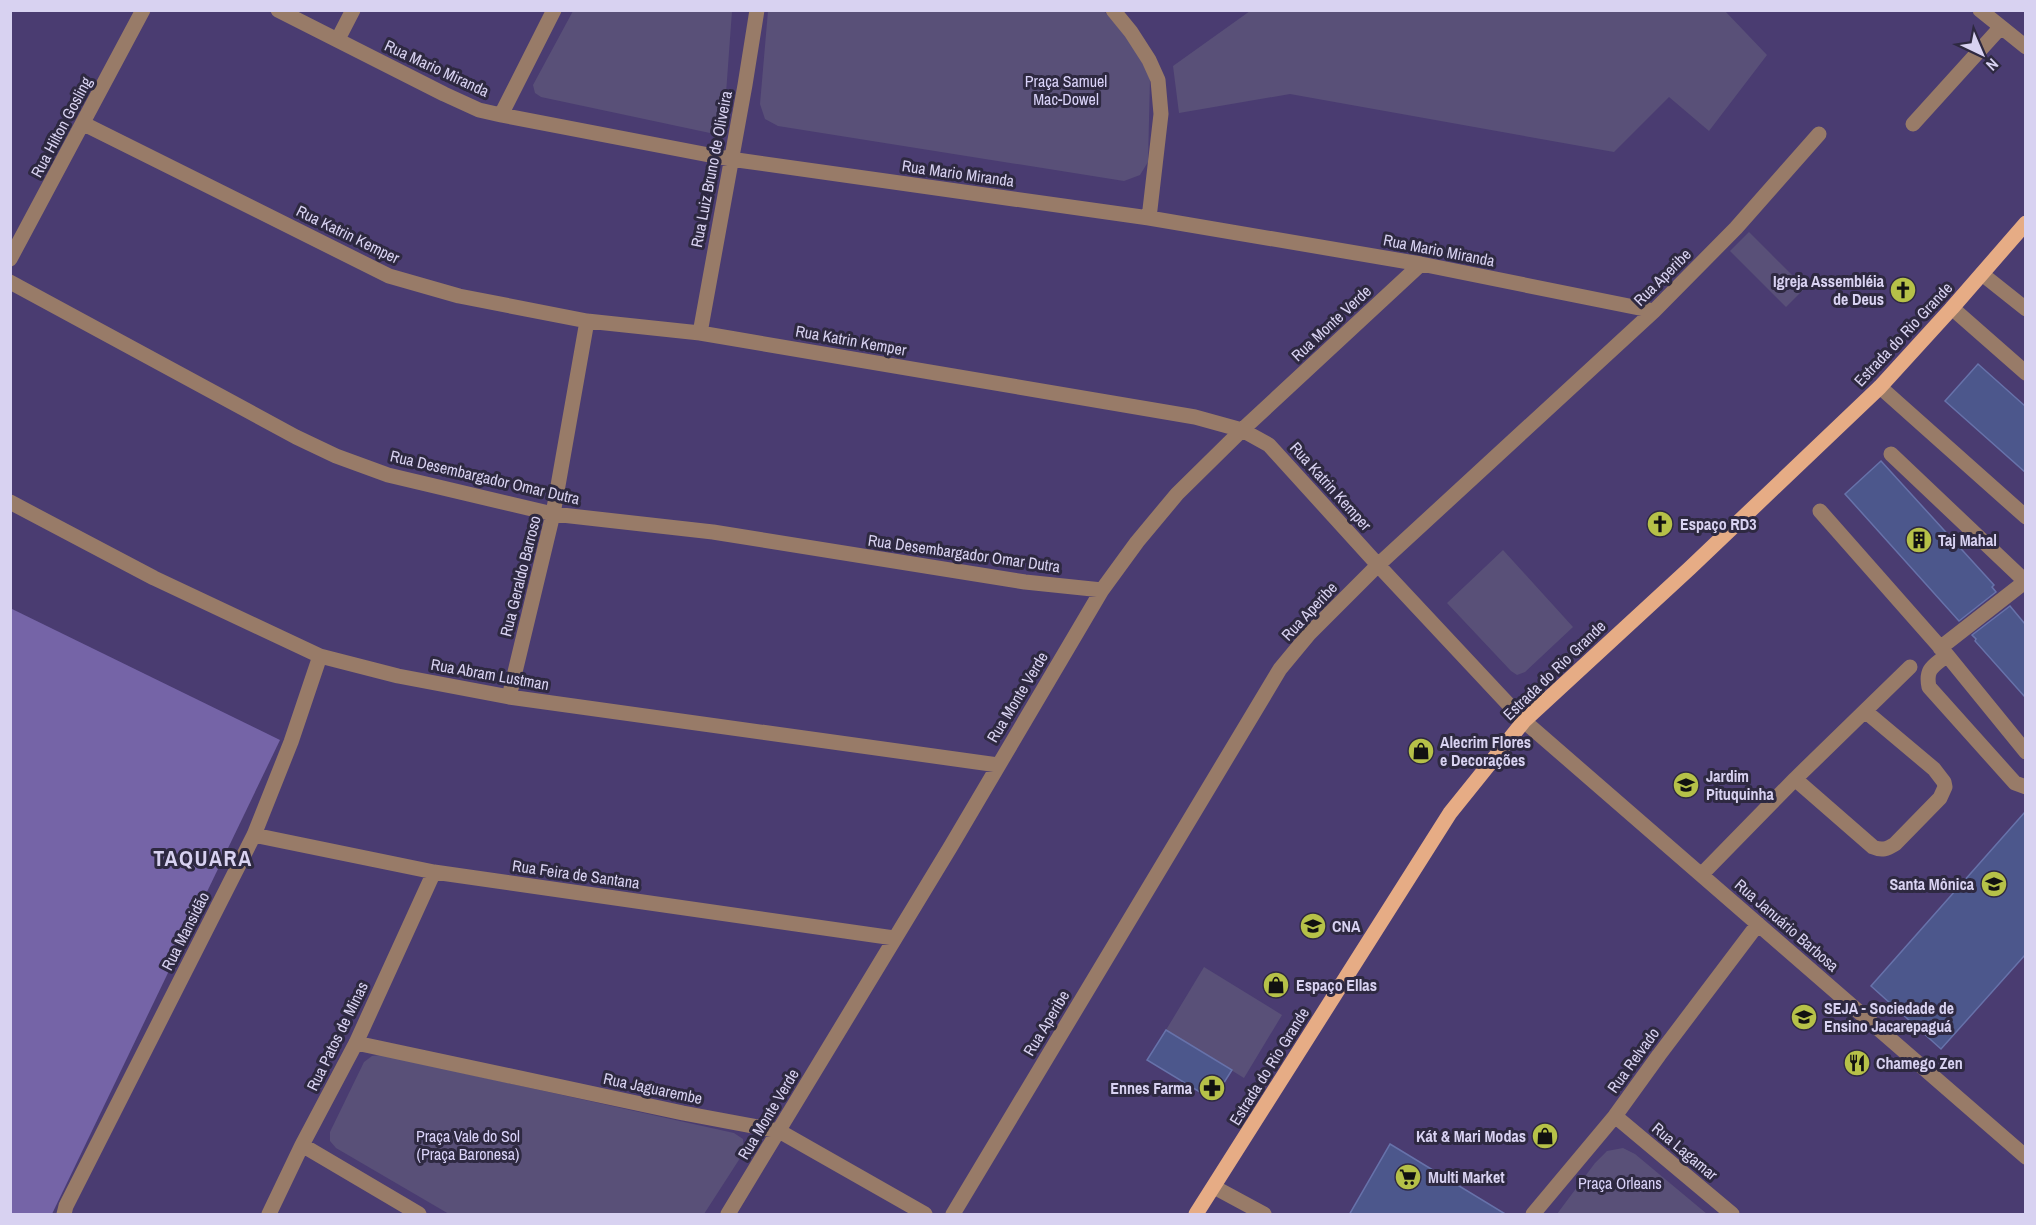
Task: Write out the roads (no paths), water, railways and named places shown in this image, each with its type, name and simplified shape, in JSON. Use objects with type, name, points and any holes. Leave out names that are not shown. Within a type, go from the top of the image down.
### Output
[{"type":"main road","name":"Estrada do Rio Grande","points":[[1196,1215],[1450,813],[1524,721],[1690,568],[1880,387],[1953,308],[2025,223]]},
{"type":"street","name":"Rua Hilton Gosling","points":[[10,259],[143,10]]},
{"type":"street","name":"Rua Mario Miranda","points":[[278,10],[444,94],[479,110],[501,115],[730,159],[1149,218],[1421,264],[1654,311]]},
{"type":"street","points":[[338,39],[353,10]]},
{"type":"street","points":[[501,115],[554,10]]},
{"type":"street","name":"Rua Luiz Bruno de Oliveira","points":[[700,333],[745,85],[756,10]]},
{"type":"street","points":[[1113,10],[1149,60],[1158,80],[1161,114],[1149,218]]},
{"type":"street","points":[[1980,10],[2025,47]]},
{"type":"street","points":[[1913,124],[2000,28]]},
{"type":"street","name":"Rua Katrin Kemper","points":[[84,124],[389,276],[459,296],[587,321],[700,333],[1183,415],[1242,430],[1269,445],[1524,721]]},
{"type":"street","name":"Rua Aperibe","points":[[953,1215],[1280,669],[1309,634],[1378,565],[1654,311],[1736,228],[1819,134]]},
{"type":"street","name":"Rua Monte Verde","points":[[728,1215],[951,846],[1102,590],[1137,542],[1177,494],[1242,430],[1421,264]]},
{"type":"street","points":[[1982,274],[2025,309]]},
{"type":"street","name":"Rua Desembargador Omar Dutra","points":[[10,282],[296,437],[336,456],[388,475],[553,514],[713,532],[1024,582],[1102,590]]},
{"type":"street","points":[[1953,308],[2025,373]]},
{"type":"street","name":"Rua Geraldo Barroso","points":[[509,697],[553,514],[587,321]]},
{"type":"street","points":[[1880,387],[2025,517]]},
{"type":"street","points":[[1891,454],[2025,582],[1944,652],[1927,675],[1929,687],[2015,783],[2025,787]]},
{"type":"street","name":"Rua Abram Lustman","points":[[10,502],[154,578],[320,656],[398,676],[509,697],[998,765]]},
{"type":"street","points":[[1820,511],[1944,652],[2025,752]]},
{"type":"street","name":"Rua Mansidão","points":[[64,1215],[66,1206],[254,835],[291,742],[320,656]]},
{"type":"street","points":[[1702,874],[1910,667]]},
{"type":"street","points":[[1795,779],[1879,850],[1895,844],[1940,798],[1945,787],[1934,769],[1865,711]]},
{"type":"street","name":"Rua Januário Barbosa","points":[[1524,721],[2025,1157]]},
{"type":"street","name":"Rua Feira de Santana","points":[[254,835],[434,872],[894,938]]},
{"type":"street","name":"Rua Patos de Minas","points":[[269,1215],[302,1145],[356,1043],[434,872]]},
{"type":"street","name":"Rua Relvado","points":[[1533,1215],[1615,1116],[1758,924]]},
{"type":"street","name":"Rua Jaguarembe","points":[[356,1043],[683,1113],[779,1131],[925,1215]]},
{"type":"street","name":"Rua Lagamar","points":[[1615,1116],[1732,1215]]},
{"type":"street","points":[[302,1145],[419,1215]]},
{"type":"street","points":[[1214,1187],[1264,1215]]},
{"type":"place","name":"Igreja Assembléia de Deus","points":[[1903,290]]},
{"type":"place","name":"Espaço RD3","points":[[1660,524]]},
{"type":"place","name":"Taj Mahal","points":[[1919,540]]},
{"type":"place","name":"Alecrim Flores e Decorações","points":[[1421,751]]},
{"type":"place","name":"Jardim Pituquinha","points":[[1686,785]]},
{"type":"place","name":"Santa Mônica","points":[[1994,884]]},
{"type":"place","name":"CNA","points":[[1313,926]]},
{"type":"place","name":"Espaço Ellas","points":[[1276,985]]},
{"type":"place","name":"SEJA - Sociedade de Ensino Jacarepaguá","points":[[1804,1017]]},
{"type":"place","name":"Chamego Zen","points":[[1857,1063]]},
{"type":"place","name":"Ennes Farma","points":[[1212,1088]]},
{"type":"place","name":"Kát & Mari Modas","points":[[1545,1136]]},
{"type":"place","name":"Multi Market","points":[[1408,1177]]},
{"type":"district","name":"TAQUARA","points":[[203,858]]},
{"type":"park label","name":"Praça Samuel Mac-Dowel","points":[[1066,90]]},
{"type":"park label","name":"Praça Vale do Sol (Praça Baronesa)","points":[[468,1145]]},
{"type":"park label","name":"Praça Orleans","points":[[1620,1183]]}]
